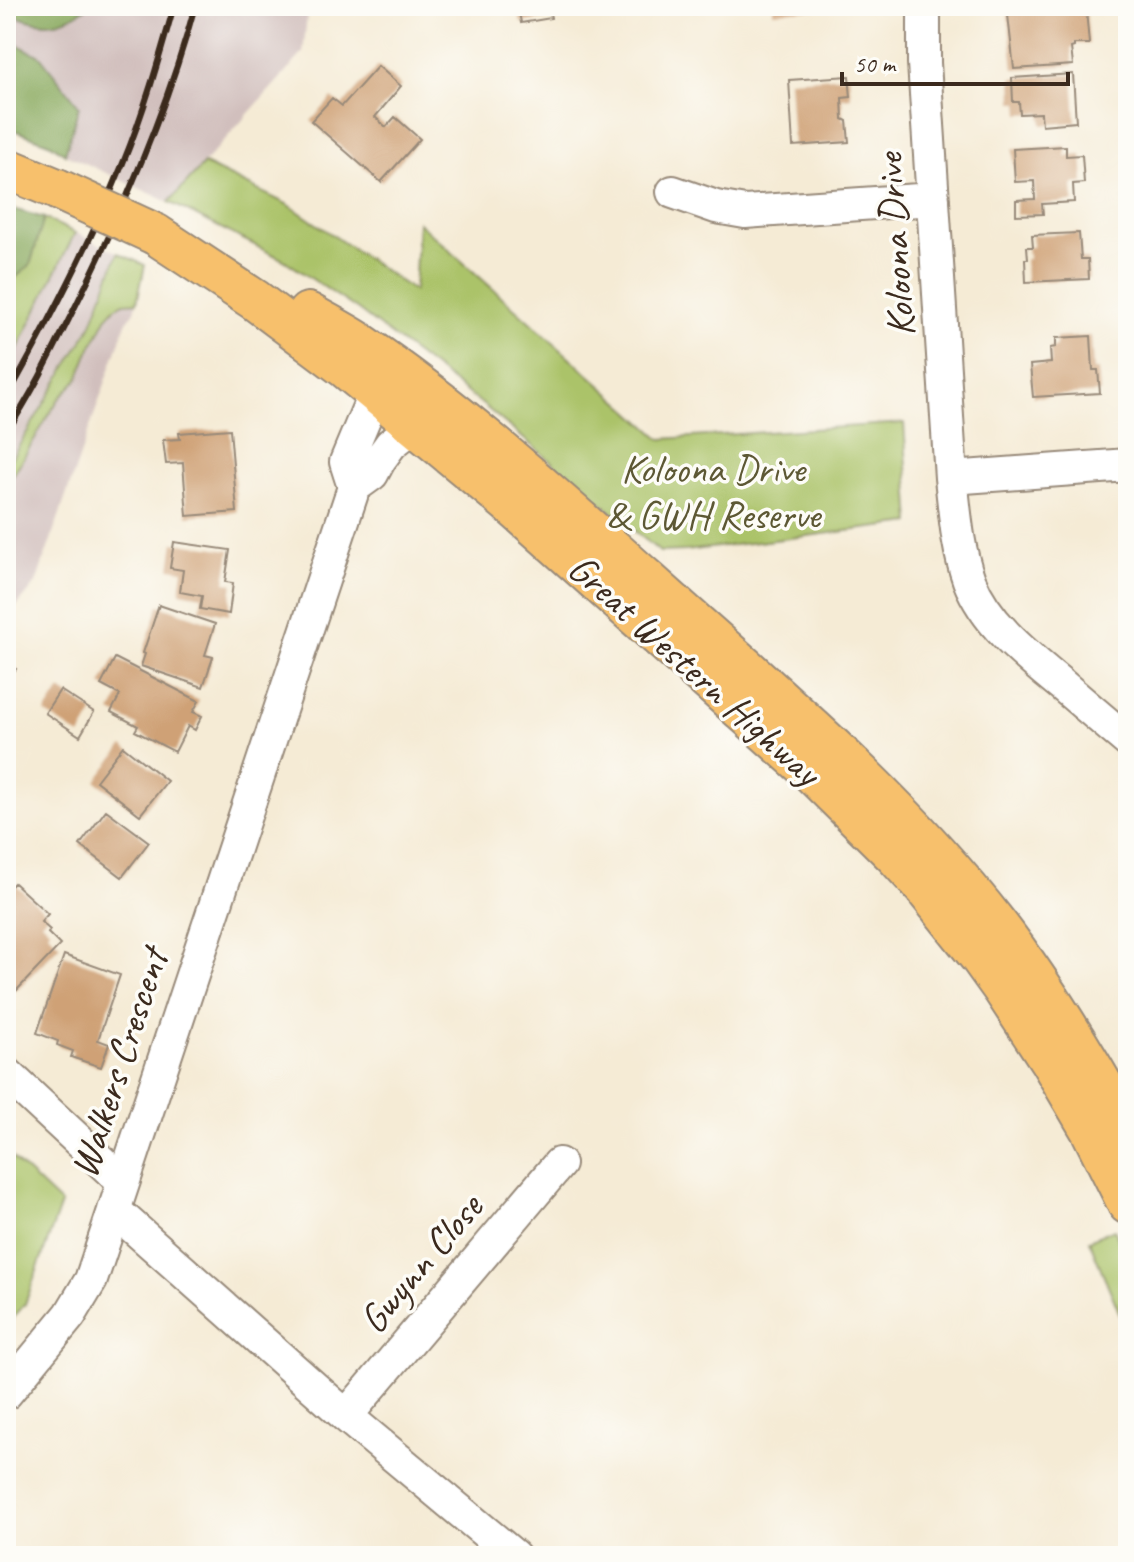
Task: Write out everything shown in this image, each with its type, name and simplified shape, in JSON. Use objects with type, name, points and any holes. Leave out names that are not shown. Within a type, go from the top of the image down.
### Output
[{"type":"main road","name":"Great Western Highway","points":[[6,168],[155,234],[292,304],[358,342],[415,425],[508,502],[786,750],[924,887],[980,957],[1051,1062],[1091,1130],[1128,1204]]},
{"type":"main road","name":"Great Western Highway","points":[[382,378],[464,420],[567,508],[831,746],[925,840],[998,926],[1049,998],[1128,1130]]},
{"type":"street","name":"Koloona Drive","points":[[924,6],[924,63],[951,478],[961,554],[971,584],[984,608],[1003,632],[1128,741]]},
{"type":"street","points":[[673,192],[716,207],[745,212],[933,199]]},
{"type":"street","name":"Walkers Crescent","points":[[354,487],[346,462],[382,378]]},
{"type":"street","name":"Walkers Crescent","points":[[415,425],[391,444],[372,474],[354,487],[118,1196],[346,1416],[514,1556]]},
{"type":"street","points":[[951,478],[1128,465]]},
{"type":"street","points":[[6,1073],[118,1196],[99,1260],[82,1298],[6,1393]]},
{"type":"street","name":"Gwynn Close","points":[[346,1416],[559,1164]]},
{"type":"shaded area","points":[[6,6],[308,6],[303,53],[169,202],[65,154],[79,106],[6,72]]},
{"type":"shaded area","points":[[44,218],[145,265],[135,311],[126,323],[36,583],[6,619],[6,286],[30,265]]},
{"type":"green space","points":[[6,6],[89,6],[68,18],[49,23],[18,17],[6,12]]},
{"type":"green space","points":[[6,39],[40,56],[79,106],[65,154],[51,144],[6,127]]},
{"type":"green space","name":"Koloona Drive & GWH Reserve","points":[[204,164],[289,205],[414,291],[418,222],[661,439],[904,423],[911,523],[660,552],[482,404],[358,310],[284,260],[169,202]]},
{"type":"green space","points":[[6,207],[44,218],[30,265],[6,286]]},
{"type":"green space","points":[[44,218],[75,233],[6,372],[6,286],[30,265]]},
{"type":"green space","points":[[118,253],[145,265],[137,302],[124,303],[106,318],[78,379],[58,400],[6,487],[6,467],[91,326]]},
{"type":"green space","points":[[6,1152],[61,1204],[25,1304],[6,1326]]},
{"type":"green space","points":[[1114,1229],[1128,1262],[1128,1333],[1089,1240]]},
{"type":"building","points":[[518,6],[549,6],[551,18],[521,23]]},
{"type":"building","points":[[569,6],[595,6],[596,11],[576,15],[571,14]]},
{"type":"building","points":[[773,6],[834,6],[834,8],[773,12]]},
{"type":"building","points":[[1007,6],[1073,6],[1086,10],[1089,44],[1074,44],[1071,48],[1073,65],[1014,69]]},
{"type":"building","points":[[378,66],[401,86],[375,117],[386,127],[395,117],[420,139],[381,182],[311,121],[332,98],[342,106]]},
{"type":"building","points":[[1073,74],[1076,122],[1042,125],[1041,113],[1020,114],[1019,102],[1013,102],[1012,78]]},
{"type":"building","points":[[849,76],[851,97],[842,98],[849,142],[793,146],[789,80]]},
{"type":"building","points":[[1066,146],[1066,156],[1082,155],[1084,183],[1073,184],[1074,202],[1042,204],[1043,214],[1016,215],[1016,200],[1035,199],[1034,181],[1015,182],[1013,149]]},
{"type":"building","points":[[1079,233],[1081,259],[1088,259],[1089,279],[1026,282],[1025,259],[1028,259],[1027,247],[1033,247],[1032,235]]},
{"type":"building","points":[[1091,336],[1093,370],[1098,370],[1100,393],[1033,397],[1030,365],[1051,363],[1050,348],[1056,347],[1056,338]]},
{"type":"building","points":[[230,429],[237,512],[187,516],[183,463],[166,464],[163,440],[180,439],[179,433]]},
{"type":"building","points":[[174,542],[230,550],[225,582],[233,583],[229,614],[200,609],[202,596],[180,592],[183,570],[170,568]]},
{"type":"building","points":[[159,605],[215,624],[205,655],[213,657],[203,687],[141,666]]},
{"type":"building","points":[[115,658],[199,701],[193,712],[202,716],[195,730],[188,726],[175,752],[135,731],[138,726],[111,712],[120,695],[101,685]]},
{"type":"building","points":[[6,662],[16,669],[6,682]]},
{"type":"building","points":[[60,690],[94,712],[80,736],[45,713]]},
{"type":"building","points":[[123,746],[167,781],[140,815],[96,781]]},
{"type":"building","points":[[106,810],[149,842],[122,877],[80,845]]},
{"type":"building","points":[[14,883],[48,914],[41,922],[60,945],[16,991],[6,981],[6,891]]},
{"type":"building","points":[[64,955],[120,975],[98,1040],[109,1044],[101,1067],[71,1057],[73,1051],[37,1033]]},
{"type":"railway","points":[[6,399],[68,283],[131,144],[174,6]]},
{"type":"railway","points":[[6,433],[51,354],[127,196],[158,121],[195,6]]}]
